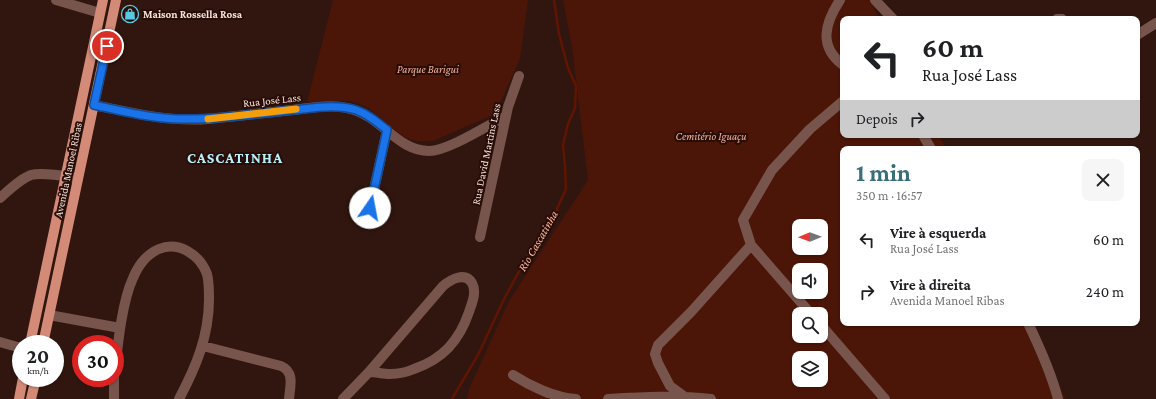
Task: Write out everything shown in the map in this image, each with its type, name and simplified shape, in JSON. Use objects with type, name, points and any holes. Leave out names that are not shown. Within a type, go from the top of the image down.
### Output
[{"type":"main road","name":"Avenida Manoel Ribas","points":[[32,335],[103,0]]},
{"type":"main road","name":"Avenida Manoel Ribas","points":[[45,335],[116,0]]},
{"type":"main road","points":[[44,278],[43,304],[49,315]]},
{"type":"main road","points":[[34,328],[38,329],[40,335]]},
{"type":"main road","points":[[19,399],[21,387]]},
{"type":"main road","points":[[32,399],[34,387]]},
{"type":"street","points":[[56,0],[100,13]]},
{"type":"street","points":[[840,0],[829,20],[826,34],[828,50],[834,59],[840,63]]},
{"type":"street","points":[[875,0],[890,16]]},
{"type":"street","points":[[1140,33],[1156,23]]},
{"type":"street","name":"Rua David Martins Lass","points":[[480,237],[510,99],[519,76]]},
{"type":"street","points":[[805,307],[751,245],[743,220],[772,170],[810,129],[840,104]]},
{"type":"street","name":"Rua José Lass","points":[[94,105],[148,117],[173,119],[207,119],[321,107],[346,108],[366,114],[408,146],[419,150],[430,151],[450,145],[506,116]]},
{"type":"street","points":[[370,208],[387,130]]},
{"type":"street","points":[[0,198],[18,183],[31,175],[66,176],[78,179]]},
{"type":"street","points":[[685,397],[670,386],[658,364],[655,354],[658,345],[691,312],[751,245]]},
{"type":"street","points":[[119,335],[129,289],[133,278],[140,265],[149,255],[158,249],[168,247],[181,248],[192,254],[202,263],[207,274],[209,287],[209,306],[203,346],[196,365],[179,399]]},
{"type":"street","points":[[344,399],[443,286],[450,280],[459,276],[467,278],[471,282],[474,290],[473,302],[457,338],[447,351],[436,360],[405,372],[391,374],[369,372]]},
{"type":"street","points":[[49,315],[120,328]]},
{"type":"street","points":[[1029,326],[1053,380],[1058,399]]},
{"type":"street","points":[[828,333],[885,399]]},
{"type":"street","points":[[0,342],[12,345]]},
{"type":"street","points":[[203,346],[287,368],[290,373],[289,399]]},
{"type":"street","points":[[512,375],[541,390],[570,399],[576,399]]},
{"type":"street","points":[[114,387],[114,399]]},
{"type":"street","points":[[608,399],[644,397],[685,397],[711,399]]},
{"type":"green space","name":"Parque Barigui","points":[[333,0],[528,0],[520,59],[495,114],[433,141],[416,141],[404,137],[368,108],[358,103],[349,101],[307,102]]},
{"type":"green space","name":"Cemitério Iguaçu","points":[[563,0],[870,0],[878,16],[840,16],[840,138],[940,138],[944,146],[840,146],[840,326],[1033,326],[1065,399],[467,399],[469,389],[509,301],[588,180],[572,47]]},
{"type":"waterway","name":"Rio Cascatinha","points":[[452,399],[479,353],[504,299],[527,257],[550,224],[566,189],[563,145],[568,124],[575,108],[576,86],[568,68],[559,34],[554,0]]},
{"type":"slow traffic","points":[[208,119],[296,109]]},
{"type":"place","name":"Maison Rossella Rosa","points":[[130,14]]},
{"type":"district","name":"CASCATINHA","points":[[235,158]]},
{"type":"route","points":[[107,46],[94,105],[148,117],[173,119],[207,119],[308,108],[335,107],[357,110],[366,114],[387,130],[370,208]]}]
